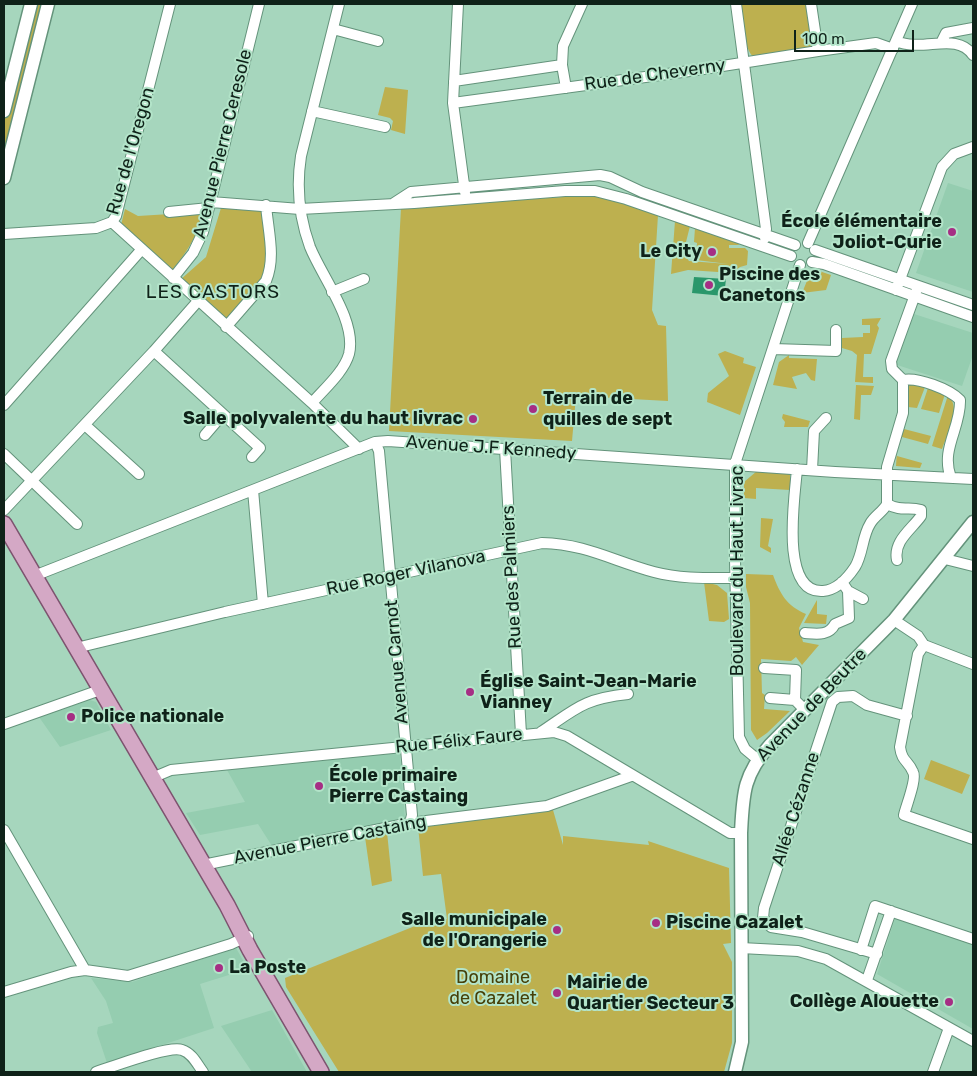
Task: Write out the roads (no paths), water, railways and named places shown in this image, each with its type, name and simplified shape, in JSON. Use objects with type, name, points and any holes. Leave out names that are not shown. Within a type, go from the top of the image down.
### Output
[{"type":"main road","points":[[4,524],[231,912],[329,1072]]},
{"type":"main road","points":[[246,937],[322,1072]]},
{"type":"street","points":[[4,111],[31,4]]},
{"type":"street","points":[[4,178],[48,4]]},
{"type":"street","name":"Rue de l'Oregon","points":[[4,234],[96,228],[112,222],[118,210],[170,4]]},
{"type":"street","name":"Avenue Pierre Ceresole","points":[[173,278],[199,243],[259,4]]},
{"type":"street","points":[[312,403],[339,372],[350,352],[348,328],[311,248],[300,209],[299,167],[339,4]]},
{"type":"street","points":[[458,4],[453,104],[466,198]]},
{"type":"street","points":[[562,65],[563,46],[582,4]]},
{"type":"street","points":[[736,4],[766,234],[763,245]]},
{"type":"street","points":[[811,4],[818,51]]},
{"type":"street","points":[[812,262],[811,247],[912,4]]},
{"type":"street","points":[[941,44],[946,33],[973,28]]},
{"type":"street","points":[[333,29],[378,41]]},
{"type":"street","name":"Rue de Cheverny","points":[[453,104],[876,44],[918,46],[958,44],[973,55]]},
{"type":"street","name":"Rue de Cheverny","points":[[454,81],[562,65],[566,88]]},
{"type":"street","points":[[312,111],[384,127]]},
{"type":"street","points":[[898,285],[942,166],[954,154],[973,147]]},
{"type":"street","points":[[394,203],[411,192],[600,175],[796,245]]},
{"type":"street","points":[[564,179],[565,191]]},
{"type":"street","points":[[626,198],[630,187]]},
{"type":"street","points":[[169,212],[210,205],[266,205],[300,209],[565,191],[595,191],[626,198],[763,245],[791,256],[794,262],[800,265],[812,262],[824,264],[916,291],[973,305]]},
{"type":"street","points":[[226,327],[266,281],[269,274],[272,256],[266,205]]},
{"type":"street","points":[[112,222],[359,448]]},
{"type":"street","points":[[791,256],[796,245],[802,242],[898,285]]},
{"type":"street","points":[[4,405],[142,249]]},
{"type":"street","name":"Boulevard du Haut Livrac","points":[[758,759],[746,749],[739,737],[735,578],[735,464],[800,265]]},
{"type":"street","points":[[332,292],[364,279]]},
{"type":"street","points":[[916,291],[973,317]]},
{"type":"street","points":[[903,380],[892,369],[891,361],[916,291]]},
{"type":"street","points":[[4,510],[154,352],[198,301]]},
{"type":"street","points":[[773,350],[836,351],[836,330]]},
{"type":"street","points":[[154,352],[260,448],[252,457]]},
{"type":"street","points":[[903,380],[911,378],[954,394],[960,400],[960,411],[946,458],[951,478]]},
{"type":"street","points":[[805,634],[824,634],[832,630],[835,624],[849,618],[845,586],[859,558],[871,522],[887,504],[887,467],[904,413],[901,385],[903,380]]},
{"type":"street","points":[[205,435],[223,414]]},
{"type":"street","points":[[812,470],[814,431],[826,418]]},
{"type":"street","points":[[85,425],[139,474]]},
{"type":"street","name":"Avenue J.F Kennedy","points":[[34,576],[375,442],[388,441],[973,479]]},
{"type":"street","name":"Avenue Carnot","points":[[375,442],[379,451],[412,815],[410,823]]},
{"type":"street","name":"Rue des Palmiers","points":[[505,449],[509,550],[521,734]]},
{"type":"street","points":[[4,454],[78,524]]},
{"type":"street","points":[[797,469],[793,554],[798,573],[809,588],[817,591],[845,586],[863,599]]},
{"type":"street","points":[[253,490],[263,604]]},
{"type":"street","points":[[887,504],[905,510],[914,508],[921,510],[922,516],[899,543],[896,553],[898,560]]},
{"type":"street","name":"Avenue de Beutre","points":[[736,1072],[742,1042],[741,833],[744,788],[758,759],[894,620],[973,522]]},
{"type":"street","name":"Rue Roger Vilanova","points":[[76,648],[263,604],[542,543],[567,544],[593,550],[656,573],[678,576],[735,578]]},
{"type":"street","points":[[945,559],[973,566]]},
{"type":"street","points":[[894,620],[918,636],[924,645],[973,664]]},
{"type":"street","points":[[924,645],[918,654],[900,747],[901,758],[913,772],[914,781],[904,816],[973,838]]},
{"type":"street","points":[[764,668],[796,670],[795,700]]},
{"type":"street","points":[[4,724],[100,690]]},
{"type":"street","points":[[540,733],[578,705],[590,700],[628,694]]},
{"type":"street","name":"Allée Cézanne","points":[[861,950],[802,932],[771,927],[763,918],[764,908],[832,702],[838,697],[853,696],[867,705],[907,716]]},
{"type":"street","points":[[770,698],[795,700],[805,710]]},
{"type":"street","name":"Rue Félix Faure","points":[[152,778],[171,770],[554,732],[567,736],[631,776],[730,833],[741,833]]},
{"type":"street","name":"Avenue Pierre Castaing","points":[[204,865],[410,823],[547,806],[631,776]]},
{"type":"street","points":[[4,830],[85,970]]},
{"type":"street","points":[[877,954],[861,950],[875,906],[973,938]]},
{"type":"street","points":[[867,980],[890,911]]},
{"type":"street","points":[[4,992],[70,972],[85,970],[128,976],[231,944],[246,937]]},
{"type":"street","points":[[741,948],[798,951],[826,959],[867,980],[973,1042]]},
{"type":"street","points":[[933,1072],[949,1028]]},
{"type":"street","points":[[96,1072],[149,1055],[178,1049],[190,1054],[202,1072]]},
{"type":"place","name":"École élémentaire Joliot-Curie","points":[[952,232]]},
{"type":"place","name":"Le City","points":[[712,252]]},
{"type":"place","name":"Piscine des Canetons","points":[[709,285]]},
{"type":"place","name":"Terrain de quilles de sept","points":[[533,409]]},
{"type":"place","name":"Salle polyvalente du haut livrac","points":[[473,419]]},
{"type":"place","name":"Église Saint-Jean-Marie Vianney","points":[[470,692]]},
{"type":"place","name":"Police nationale","points":[[71,717]]},
{"type":"place","name":"École primaire Pierre Castaing","points":[[319,786]]},
{"type":"place","name":"Piscine Cazalet","points":[[656,923]]},
{"type":"place","name":"Salle municipale de l'Orangerie","points":[[557,930]]},
{"type":"place","name":"La Poste","points":[[219,968]]},
{"type":"place","name":"Mairie de Quartier Secteur 3","points":[[557,993]]},
{"type":"place","name":"Collège Alouette","points":[[949,1002]]},
{"type":"district","name":"LES CASTORS","points":[[213,293]]},
{"type":"park label","name":"Domaine de Cazalet","points":[[493,988]]}]
